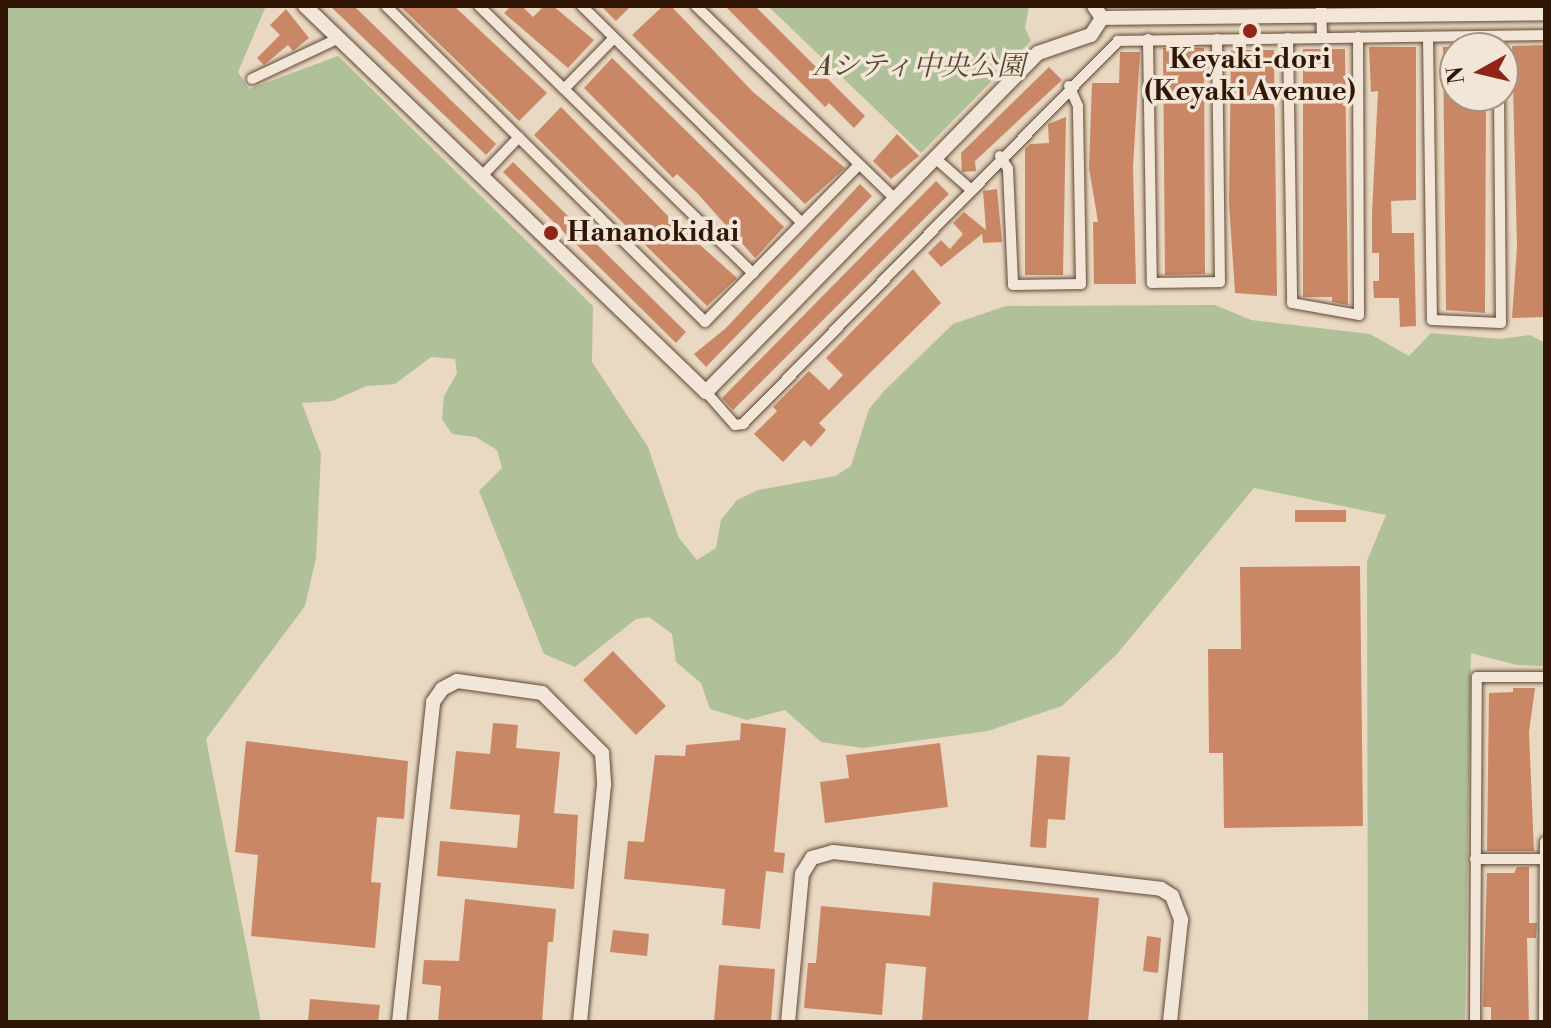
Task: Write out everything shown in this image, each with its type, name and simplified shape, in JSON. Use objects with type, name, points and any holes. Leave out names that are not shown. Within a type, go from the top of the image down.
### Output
[{"type":"street","points":[[305,6],[706,392],[735,425],[743,424],[1000,156],[1118,41],[1439,37]]},
{"type":"street","points":[[386,6],[705,322],[859,165]]},
{"type":"street","points":[[479,6],[753,273]]},
{"type":"street","points":[[582,6],[802,223]]},
{"type":"street","points":[[696,6],[895,199]]},
{"type":"street","points":[[1322,11],[1322,38]]},
{"type":"street","points":[[706,392],[1038,53],[1091,35],[1098,12],[1545,13]]},
{"type":"street","points":[[1519,36],[1545,35]]},
{"type":"street","points":[[1288,38],[1292,303],[1359,315],[1358,37]]},
{"type":"street","points":[[1428,37],[1432,320],[1501,323],[1499,112]]},
{"type":"street","points":[[252,79],[339,38]]},
{"type":"street","points":[[564,89],[614,38]]},
{"type":"street","points":[[1148,39],[1152,283],[1165,283],[1220,282],[1217,39]]},
{"type":"street","points":[[1000,156],[1008,169],[1013,285],[1081,284],[1078,106],[1069,86]]},
{"type":"street","points":[[481,177],[519,137]]},
{"type":"street","points":[[935,158],[969,188]]},
{"type":"street","points":[[1475,1022],[1477,677],[1545,677]]},
{"type":"street","points":[[399,1022],[433,702],[442,689],[457,681],[542,693],[602,753],[604,785],[580,1022]]},
{"type":"street","points":[[1544,1022],[1545,842]]},
{"type":"street","points":[[788,1022],[802,874],[812,858],[833,852],[1161,889],[1172,896],[1181,920],[1170,1022]]},
{"type":"street","points":[[1475,859],[1545,859]]},
{"type":"green space","points":[[6,6],[266,6],[238,72],[249,89],[338,56],[593,306],[592,362],[648,447],[679,538],[697,560],[716,548],[721,520],[737,500],[758,490],[835,476],[851,466],[869,409],[884,391],[953,324],[1006,306],[1215,305],[1251,320],[1370,334],[1409,356],[1431,333],[1501,339],[1530,335],[1545,343],[1545,666],[1517,665],[1471,653],[1465,1022],[1368,1022],[1367,561],[1386,515],[1254,488],[1117,654],[1062,706],[988,731],[863,748],[821,742],[785,710],[747,720],[710,709],[701,683],[676,662],[672,634],[649,617],[636,619],[575,667],[544,654],[479,491],[502,468],[497,450],[476,437],[452,434],[442,419],[444,396],[457,373],[455,359],[431,357],[395,384],[367,386],[332,401],[302,403],[321,454],[316,558],[305,606],[206,739],[261,1022],[6,1022]]},
{"type":"green space","name":"Aシティ中央公園","points":[[768,6],[1029,6],[1025,28],[1031,41],[921,153]]},
{"type":"building","points":[[330,6],[354,6],[496,144],[486,155]]},
{"type":"building","points":[[400,6],[454,6],[547,93],[519,121]]},
{"type":"building","points":[[511,6],[522,6],[533,17],[544,6],[553,6],[594,40],[568,68],[504,13]]},
{"type":"building","points":[[601,6],[631,6],[616,21]]},
{"type":"building","points":[[663,6],[671,6],[753,92],[845,168],[805,204],[632,35]]},
{"type":"building","points":[[725,6],[755,6],[865,116],[854,128],[829,103],[825,107]]},
{"type":"building","points":[[286,9],[309,38],[293,51],[288,45],[264,65],[257,58],[280,35],[270,25]]},
{"type":"building","points":[[1545,45],[1545,317],[1512,318],[1517,247],[1514,112],[1519,112],[1519,46]]},
{"type":"building","points":[[1369,47],[1416,47],[1416,200],[1391,201],[1392,233],[1414,233],[1416,326],[1400,327],[1399,298],[1374,298],[1373,281],[1379,281],[1379,253],[1372,253],[1378,91],[1371,92]]},
{"type":"building","points":[[1163,48],[1204,48],[1205,274],[1165,275]]},
{"type":"building","points":[[1303,49],[1345,49],[1348,305],[1332,302],[1332,297],[1303,297]]},
{"type":"building","points":[[1231,50],[1274,50],[1277,296],[1235,293],[1229,203]]},
{"type":"building","points":[[1120,52],[1140,52],[1133,167],[1136,284],[1094,284],[1093,222],[1098,222],[1089,168],[1092,83],[1119,83]]},
{"type":"building","points":[[612,58],[784,227],[755,258],[698,194],[677,174],[673,178],[584,88]]},
{"type":"building","points":[[1049,67],[1062,80],[975,161],[976,171],[962,172],[961,153]]},
{"type":"building","points":[[561,107],[671,219],[737,278],[707,306],[534,135]]},
{"type":"building","points":[[1444,112],[1486,112],[1485,313],[1446,310]]},
{"type":"building","points":[[1066,117],[1063,275],[1025,275],[1025,149],[1030,144],[1049,143],[1048,124]]},
{"type":"building","points":[[897,134],[919,156],[891,179],[873,161]]},
{"type":"building","points":[[513,162],[686,332],[676,343],[503,172]]},
{"type":"building","points":[[936,181],[949,194],[733,410],[722,398]]},
{"type":"building","points":[[860,184],[872,196],[706,367],[694,354],[726,328]]},
{"type":"building","points":[[997,189],[1002,242],[983,243],[982,234],[941,267],[928,253],[941,240],[950,249],[963,234],[953,223],[964,212],[986,230],[983,191]]},
{"type":"building","points":[[913,269],[941,303],[819,423],[826,430],[811,447],[804,440],[783,462],[754,434],[777,411],[773,407],[809,371],[829,390],[843,375],[826,358]]},
{"type":"building","points":[[1295,510],[1346,510],[1346,522],[1295,522]]},
{"type":"building","points":[[1360,566],[1363,826],[1224,828],[1223,753],[1209,753],[1208,649],[1241,649],[1240,567]]},
{"type":"building","points":[[613,651],[666,706],[636,735],[583,680]]},
{"type":"building","points":[[1513,688],[1535,688],[1529,732],[1534,851],[1487,851],[1489,693],[1513,692]]},
{"type":"building","points":[[493,723],[518,725],[516,748],[560,752],[554,813],[578,815],[574,889],[437,876],[440,841],[517,848],[520,815],[450,809],[456,751],[490,754]]},
{"type":"building","points":[[741,723],[786,728],[774,852],[785,853],[783,873],[766,871],[760,929],[722,925],[725,889],[624,879],[628,841],[644,842],[655,755],[685,756],[686,745],[740,740]]},
{"type":"building","points":[[246,741],[408,761],[404,819],[377,817],[371,882],[381,883],[375,948],[251,936],[258,855],[235,852]]},
{"type":"building","points":[[940,743],[948,807],[825,823],[820,782],[849,778],[846,755]]},
{"type":"building","points":[[1037,755],[1070,757],[1065,820],[1048,819],[1046,848],[1030,847]]},
{"type":"building","points":[[1517,867],[1529,867],[1529,923],[1537,923],[1536,938],[1527,938],[1529,1022],[1491,1022],[1491,1007],[1483,1007],[1487,873],[1514,873]]},
{"type":"building","points":[[933,882],[1099,898],[1088,1022],[922,1022],[926,967],[886,963],[882,1015],[804,1008],[808,963],[816,963],[821,906],[930,916]]},
{"type":"building","points":[[465,899],[556,909],[553,942],[548,942],[542,1022],[438,1022],[441,986],[422,984],[424,960],[459,961]]},
{"type":"building","points":[[613,930],[649,934],[647,956],[610,952]]},
{"type":"building","points":[[1147,936],[1161,938],[1158,973],[1143,971]]},
{"type":"building","points":[[719,965],[775,969],[771,1022],[714,1022]]},
{"type":"building","points":[[310,999],[380,1005],[378,1022],[308,1022]]},
{"type":"place","name":"Keyaki-dori (Keyaki Avenue)","points":[[1250,31]]},
{"type":"place","name":"Hananokidai","points":[[551,233]]}]
